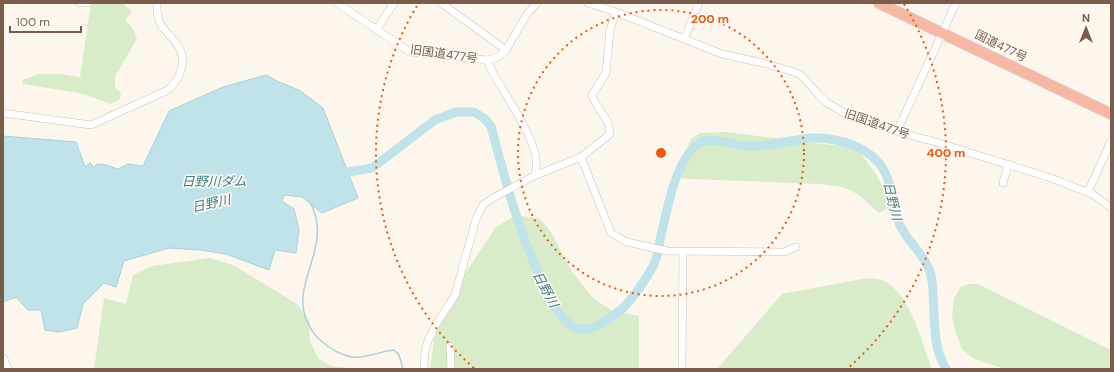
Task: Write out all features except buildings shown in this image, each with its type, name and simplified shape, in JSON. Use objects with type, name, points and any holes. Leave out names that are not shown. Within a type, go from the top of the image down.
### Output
[{"type":"highway","name":"国道477号","points":[[879,3],[1111,114]]},
{"type":"street","points":[[80,3],[88,3]]},
{"type":"street","points":[[3,114],[91,125],[174,86],[183,65],[182,58],[178,46],[159,21],[157,3]]},
{"type":"street","name":"旧国道477号","points":[[337,3],[410,52],[487,60],[498,57],[506,50]]},
{"type":"street","points":[[376,30],[394,3]]},
{"type":"street","points":[[440,3],[506,50],[527,14],[537,3]]},
{"type":"street","name":"旧国道477号","points":[[588,3],[616,12],[722,54],[763,63],[801,75],[826,102],[844,114],[858,120],[929,140],[1051,178],[1088,192],[1099,198],[1111,208]]},
{"type":"street","points":[[684,39],[699,3]]},
{"type":"street","points":[[897,131],[956,3]]},
{"type":"street","points":[[424,369],[425,351],[428,341],[435,326],[455,294],[476,219],[483,205],[530,178],[581,157],[609,135],[610,133],[603,114],[592,95],[606,73],[610,30],[616,12]]},
{"type":"street","points":[[487,60],[507,98],[526,127],[533,145],[536,160],[536,172],[530,178]]},
{"type":"street","points":[[1088,192],[1111,141]]},
{"type":"street","points":[[581,157],[611,233],[628,242],[667,251],[784,252],[796,247]]},
{"type":"street","points":[[1003,183],[1008,164]]},
{"type":"street","points":[[682,366],[683,250]]},
{"type":"street","points":[[450,346],[451,369]]},
{"type":"street","points":[[4,359],[8,369]]},
{"type":"green space","points":[[91,3],[121,3],[132,11],[125,21],[132,27],[137,39],[115,76],[115,88],[121,93],[120,99],[111,104],[80,93],[23,84],[22,80],[39,74],[59,74],[80,77]]},
{"type":"green space","points":[[726,132],[856,148],[877,176],[885,192],[888,208],[879,213],[859,195],[843,187],[819,184],[681,178],[678,169],[691,139],[700,133]]},
{"type":"green space","points":[[516,215],[540,219],[551,232],[572,272],[594,299],[613,311],[639,316],[639,369],[430,369],[434,339],[446,302],[496,227]]},
{"type":"green space","points":[[210,258],[233,265],[297,304],[309,321],[310,341],[318,358],[331,366],[356,369],[94,369],[104,298],[126,304],[133,275],[152,266]]},
{"type":"green space","points":[[862,279],[878,279],[889,284],[898,292],[913,317],[932,369],[717,369],[782,294]]},
{"type":"green space","points":[[969,284],[978,284],[1111,350],[1111,369],[1005,369],[974,359],[962,349],[955,331],[952,316],[954,298],[961,287]]},
{"type":"water","name":"日野川ダム","points":[[266,75],[299,90],[323,108],[358,198],[322,213],[302,197],[284,195],[282,201],[294,209],[299,229],[296,253],[275,250],[269,270],[226,254],[200,250],[169,248],[124,261],[116,287],[104,283],[83,304],[77,328],[59,332],[45,330],[41,310],[28,310],[16,297],[3,302],[3,136],[76,142],[85,167],[90,163],[93,168],[97,164],[118,169],[128,164],[143,166],[169,111],[223,87]]},
{"type":"waterway","name":"日野川","points":[[337,174],[372,168],[435,120],[456,112],[474,112],[484,118],[491,126],[514,210],[537,271],[558,312],[566,322],[576,328],[585,329],[602,324],[627,304],[649,273],[657,257],[669,202],[677,175],[690,152],[698,144],[703,141],[714,140],[745,146],[760,146],[810,138],[837,140],[847,143],[864,151],[883,168],[889,183],[896,216],[902,230],[929,268],[933,287],[934,323],[937,347],[946,369]]},
{"type":"waterway","points":[[311,204],[316,220],[317,238],[303,295],[303,304],[304,313],[314,334],[335,351],[352,357],[362,357],[394,350],[399,355],[403,369]]}]
